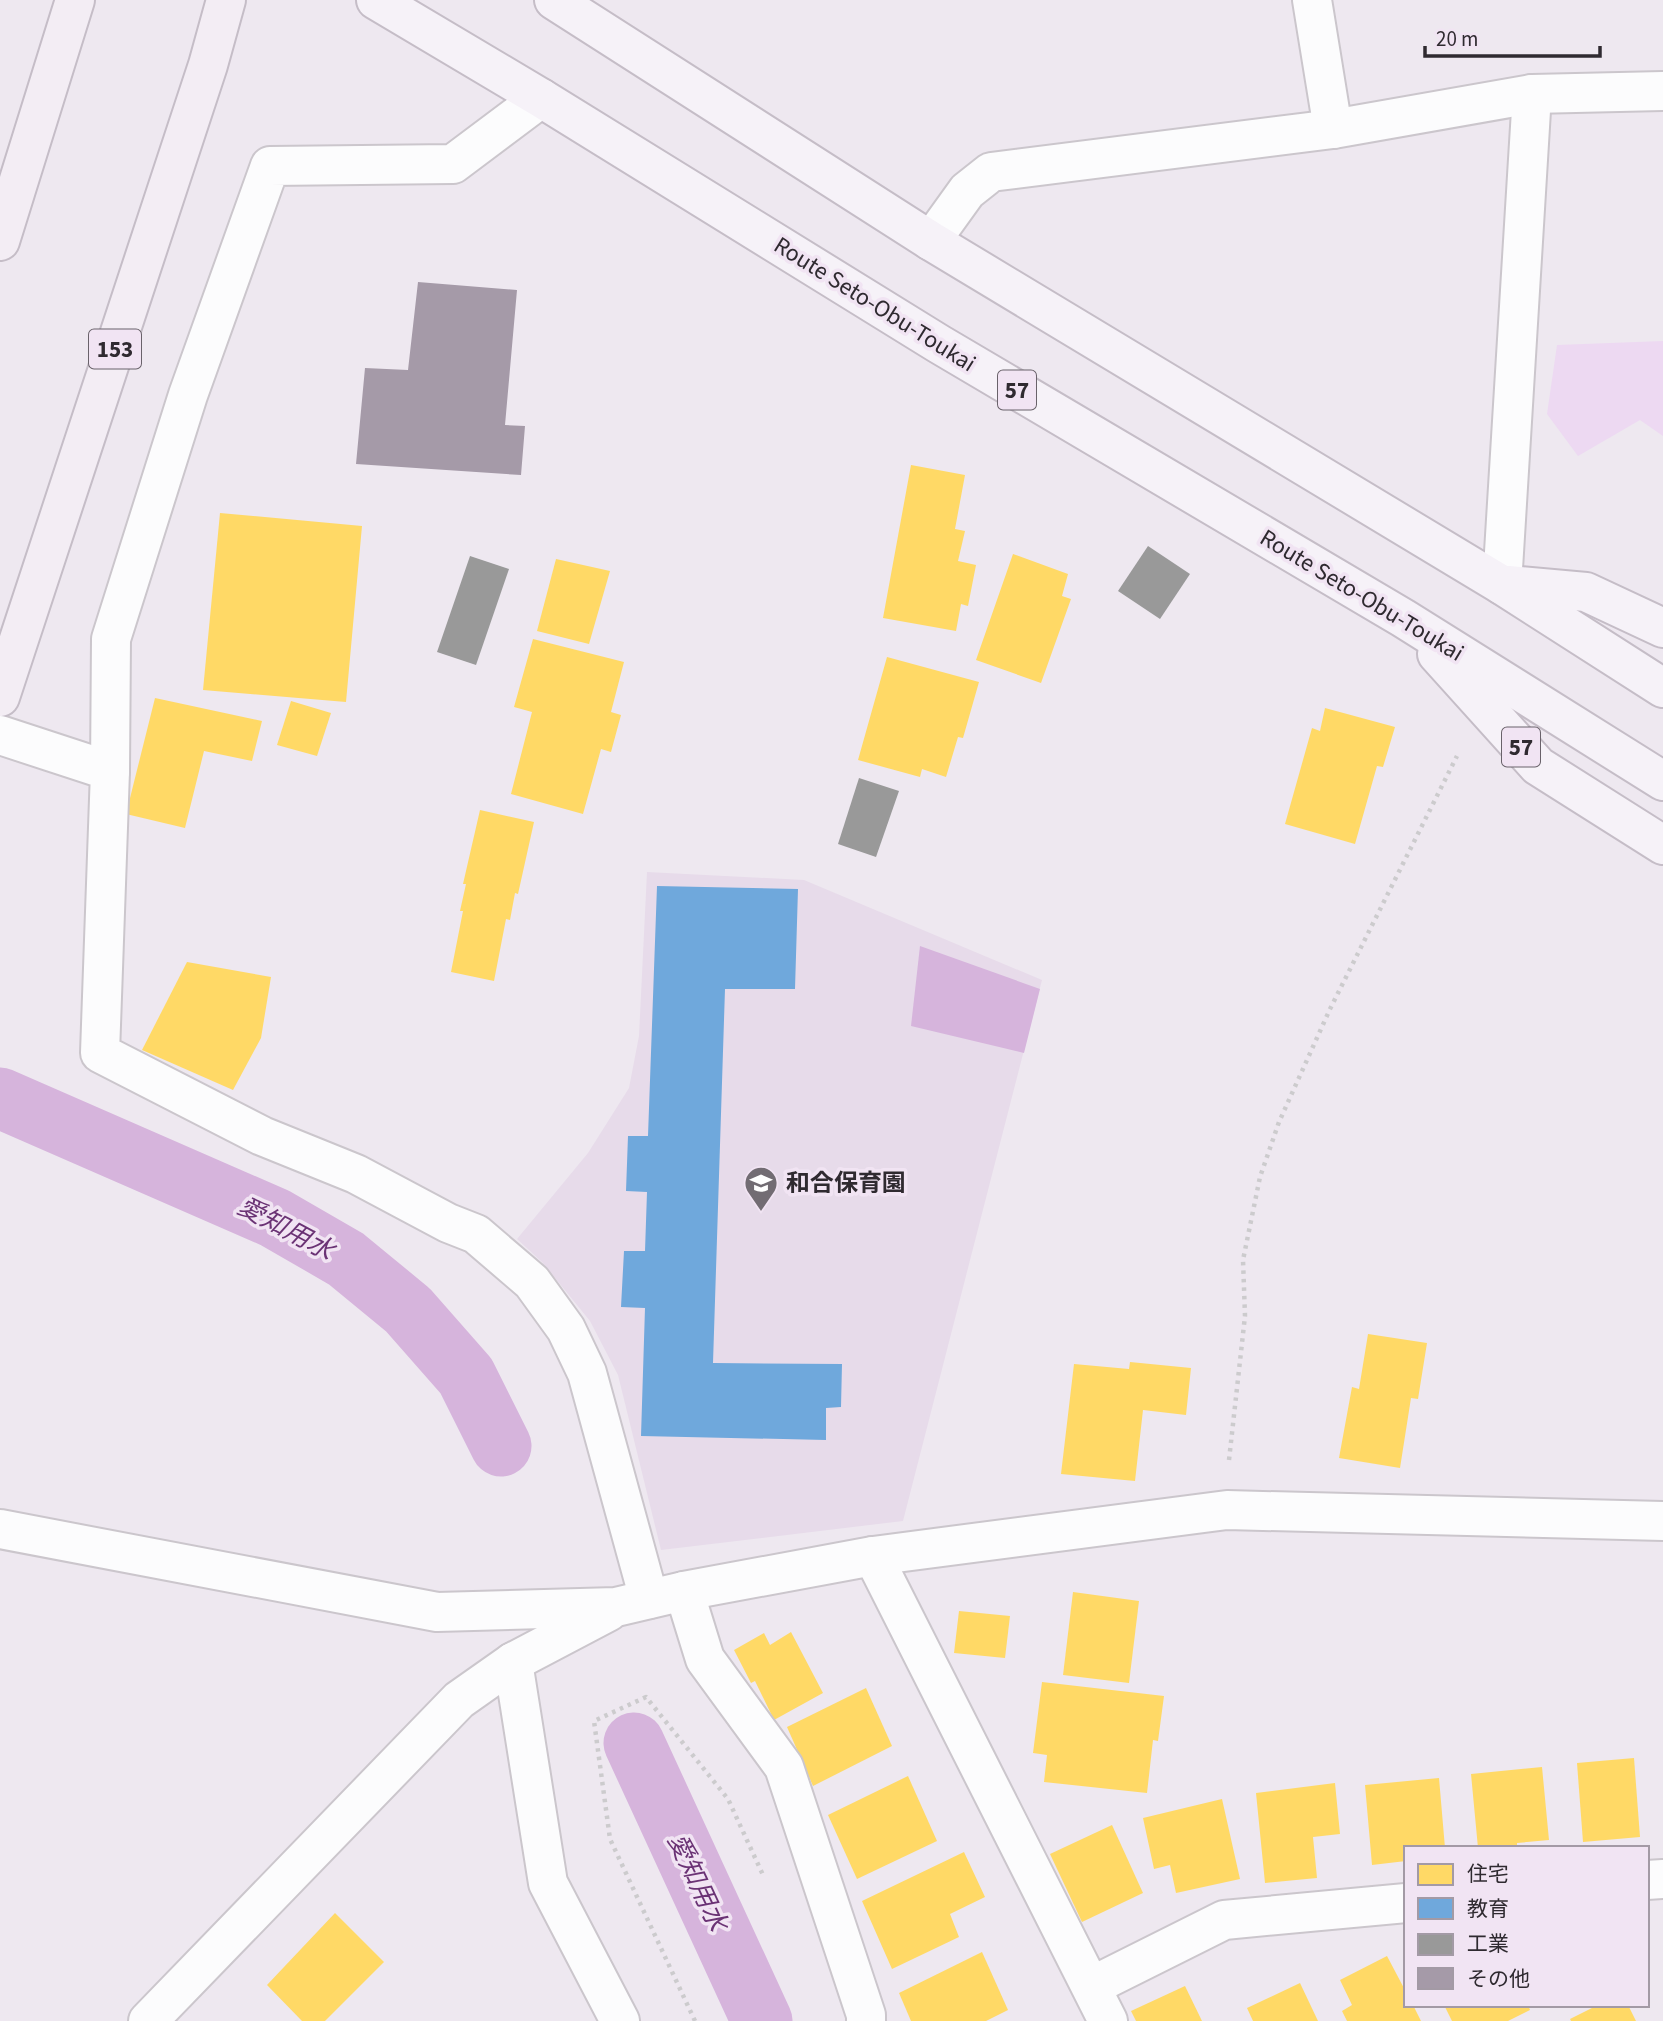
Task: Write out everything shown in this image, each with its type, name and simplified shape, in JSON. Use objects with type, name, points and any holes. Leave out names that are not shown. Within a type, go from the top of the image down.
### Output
[{"type":"highway","points":[[0,241],[75,0]]},
{"type":"highway","name":"153","points":[[0,697],[208,65],[226,0]]},
{"type":"main road","name":"Route Seto-Obu-Toukai","points":[[376,0],[541,98],[939,344],[1403,618],[1661,780]]},
{"type":"main road","points":[[554,0],[930,241],[1502,585],[1663,688]]},
{"type":"main road","points":[[1502,585],[1586,592],[1663,628]]},
{"type":"main road","name":"57","points":[[1403,618],[1538,766],[1663,845]]},
{"type":"street","points":[[1312,0],[1333,129]]},
{"type":"street","points":[[930,241],[967,191],[991,172],[1333,129],[1532,94],[1663,91]]},
{"type":"street","points":[[1502,585],[1532,94]]},
{"type":"street","points":[[541,98],[453,164],[270,166],[188,395],[111,639],[110,771],[100,1053],[262,1136],[356,1174],[447,1223],[476,1234],[532,1282],[566,1329],[587,1373],[650,1599],[705,1659],[784,1767],[866,2021]]},
{"type":"street","points":[[0,735],[110,771]]},
{"type":"street","points":[[0,1529],[437,1612],[650,1599],[873,1556],[1227,1510],[1663,1521]]},
{"type":"street","points":[[873,1556],[1108,2021]]},
{"type":"street","points":[[148,2021],[459,1700],[513,1662],[650,1599]]},
{"type":"street","points":[[513,1662],[548,1884],[620,2021]]},
{"type":"street","points":[[1092,1986],[1224,1920],[1404,1903]]},
{"type":"path","points":[[1227,1510],[1226,1489],[1245,1316],[1243,1260],[1260,1177],[1279,1122],[1330,1009],[1457,756]]},
{"type":"path","points":[[695,2021],[610,1839],[594,1721],[646,1697],[728,1799],[768,1885]]},
{"type":"shaded area","points":[[1663,341],[1663,436],[1640,420],[1578,456],[1547,414],[1557,345]]},
{"type":"shaded area","name":"和合保育園","points":[[647,872],[804,880],[1042,980],[903,1521],[661,1550],[618,1375],[590,1321],[542,1262],[517,1239],[588,1153],[629,1088],[639,1036]]},
{"type":"shaded area","points":[[920,946],[1040,989],[1024,1053],[911,1026]]},
{"type":"building: 住宅","points":[[911,465],[965,475],[955,529],[965,531],[958,561],[976,565],[968,606],[961,604],[956,631],[883,618]]},
{"type":"building: 住宅","points":[[220,513],[362,526],[346,702],[203,690]]},
{"type":"building: 住宅","points":[[1013,554],[1068,574],[1062,596],[1071,599],[1041,683],[976,660]]},
{"type":"building: 住宅","points":[[556,559],[610,571],[589,644],[537,631]]},
{"type":"building: 住宅","points":[[533,639],[624,662],[611,712],[621,715],[611,752],[601,749],[583,814],[511,794],[532,712],[514,707]]},
{"type":"building: 住宅","points":[[887,657],[979,682],[963,738],[958,737],[946,777],[922,769],[920,777],[858,760]]},
{"type":"building: 住宅","points":[[155,698],[262,721],[252,761],[204,751],[185,828],[126,814]]},
{"type":"building: 住宅","points":[[291,701],[331,713],[317,756],[277,745]]},
{"type":"building: 住宅","points":[[1325,708],[1395,727],[1383,767],[1377,766],[1355,844],[1285,824],[1312,728],[1320,731]]},
{"type":"building: 住宅","points":[[480,810],[534,822],[518,894],[515,893],[510,920],[506,919],[494,981],[451,972],[463,911],[460,911],[466,884],[463,884]]},
{"type":"building: 住宅","points":[[187,962],[271,977],[261,1038],[233,1090],[142,1050]]},
{"type":"building: 住宅","points":[[1368,1334],[1427,1343],[1418,1399],[1411,1398],[1400,1468],[1339,1458],[1352,1387],[1359,1389]]},
{"type":"building: 住宅","points":[[1130,1362],[1191,1368],[1186,1415],[1143,1410],[1135,1481],[1061,1474],[1074,1364],[1129,1369]]},
{"type":"building: 住宅","points":[[1073,1592],[1139,1601],[1129,1683],[1063,1675]]},
{"type":"building: 住宅","points":[[959,1611],[1010,1616],[1005,1658],[954,1653]]},
{"type":"building: 住宅","points":[[791,1632],[823,1693],[774,1720],[755,1681],[751,1683],[734,1650],[764,1633],[770,1645]]},
{"type":"building: 住宅","points":[[1042,1682],[1164,1696],[1158,1741],[1153,1740],[1147,1793],[1044,1782],[1047,1755],[1033,1753]]},
{"type":"building: 住宅","points":[[866,1688],[892,1746],[813,1786],[787,1727]]},
{"type":"building: 住宅","points":[[1634,1758],[1640,1837],[1583,1842],[1577,1763]]},
{"type":"building: 住宅","points":[[1542,1767],[1549,1840],[1517,1843],[1517,1846],[1478,1846],[1471,1774]]},
{"type":"building: 住宅","points":[[908,1776],[937,1841],[857,1879],[828,1815]]},
{"type":"building: 住宅","points":[[1439,1778],[1445,1846],[1404,1846],[1404,1861],[1372,1865],[1365,1785]]},
{"type":"building: 住宅","points":[[1335,1783],[1340,1834],[1313,1837],[1317,1878],[1265,1883],[1256,1793]]},
{"type":"building: 住宅","points":[[1222,1799],[1240,1879],[1176,1893],[1170,1865],[1154,1869],[1143,1818]]},
{"type":"building: 住宅","points":[[1112,1825],[1143,1893],[1082,1922],[1050,1854]]},
{"type":"building: 住宅","points":[[964,1852],[985,1897],[950,1914],[959,1937],[892,1969],[862,1901]]},
{"type":"building: 住宅","points":[[335,1913],[384,1962],[325,2021],[302,2021],[267,1985]]},
{"type":"building: 住宅","points":[[982,1952],[1008,2010],[986,2021],[911,2021],[899,1993]]},
{"type":"building: 住宅","points":[[1387,1956],[1404,1988],[1404,2007],[1414,2007],[1421,2021],[1347,2021],[1342,2011],[1352,2005],[1340,1980]]},
{"type":"building: 住宅","points":[[1300,1983],[1318,2021],[1253,2021],[1247,2008]]},
{"type":"building: 住宅","points":[[1185,1986],[1202,2021],[1136,2021],[1131,2011]]},
{"type":"building: 住宅","points":[[1445,2007],[1529,2007],[1530,2010],[1508,2021],[1452,2021]]},
{"type":"building: 住宅","points":[[1594,2007],[1629,2007],[1636,2021],[1571,2021],[1570,2019]]},
{"type":"building: 教育","points":[[657,886],[798,889],[795,989],[725,989],[713,1363],[842,1364],[841,1407],[826,1408],[826,1440],[641,1436],[645,1308],[621,1307],[624,1251],[645,1251],[647,1192],[626,1191],[628,1136],[648,1136]]},
{"type":"building: 工業","points":[[1148,546],[1190,574],[1160,619],[1118,591]]},
{"type":"building: 工業","points":[[470,556],[509,569],[476,665],[437,652]]},
{"type":"building: 工業","points":[[859,778],[899,791],[876,857],[838,844]]},
{"type":"building: その他","points":[[418,282],[517,290],[505,425],[525,426],[521,475],[356,464],[365,368],[408,370]]},
{"type":"waterway","name":"愛知用水","points":[[0,1098],[275,1218],[346,1259],[408,1310],[466,1376],[501,1446]]},
{"type":"waterway","name":"愛知用水","points":[[634,1743],[762,2021]]},
{"type":"place","name":"和合保育園","points":[[761,1213]]}]
